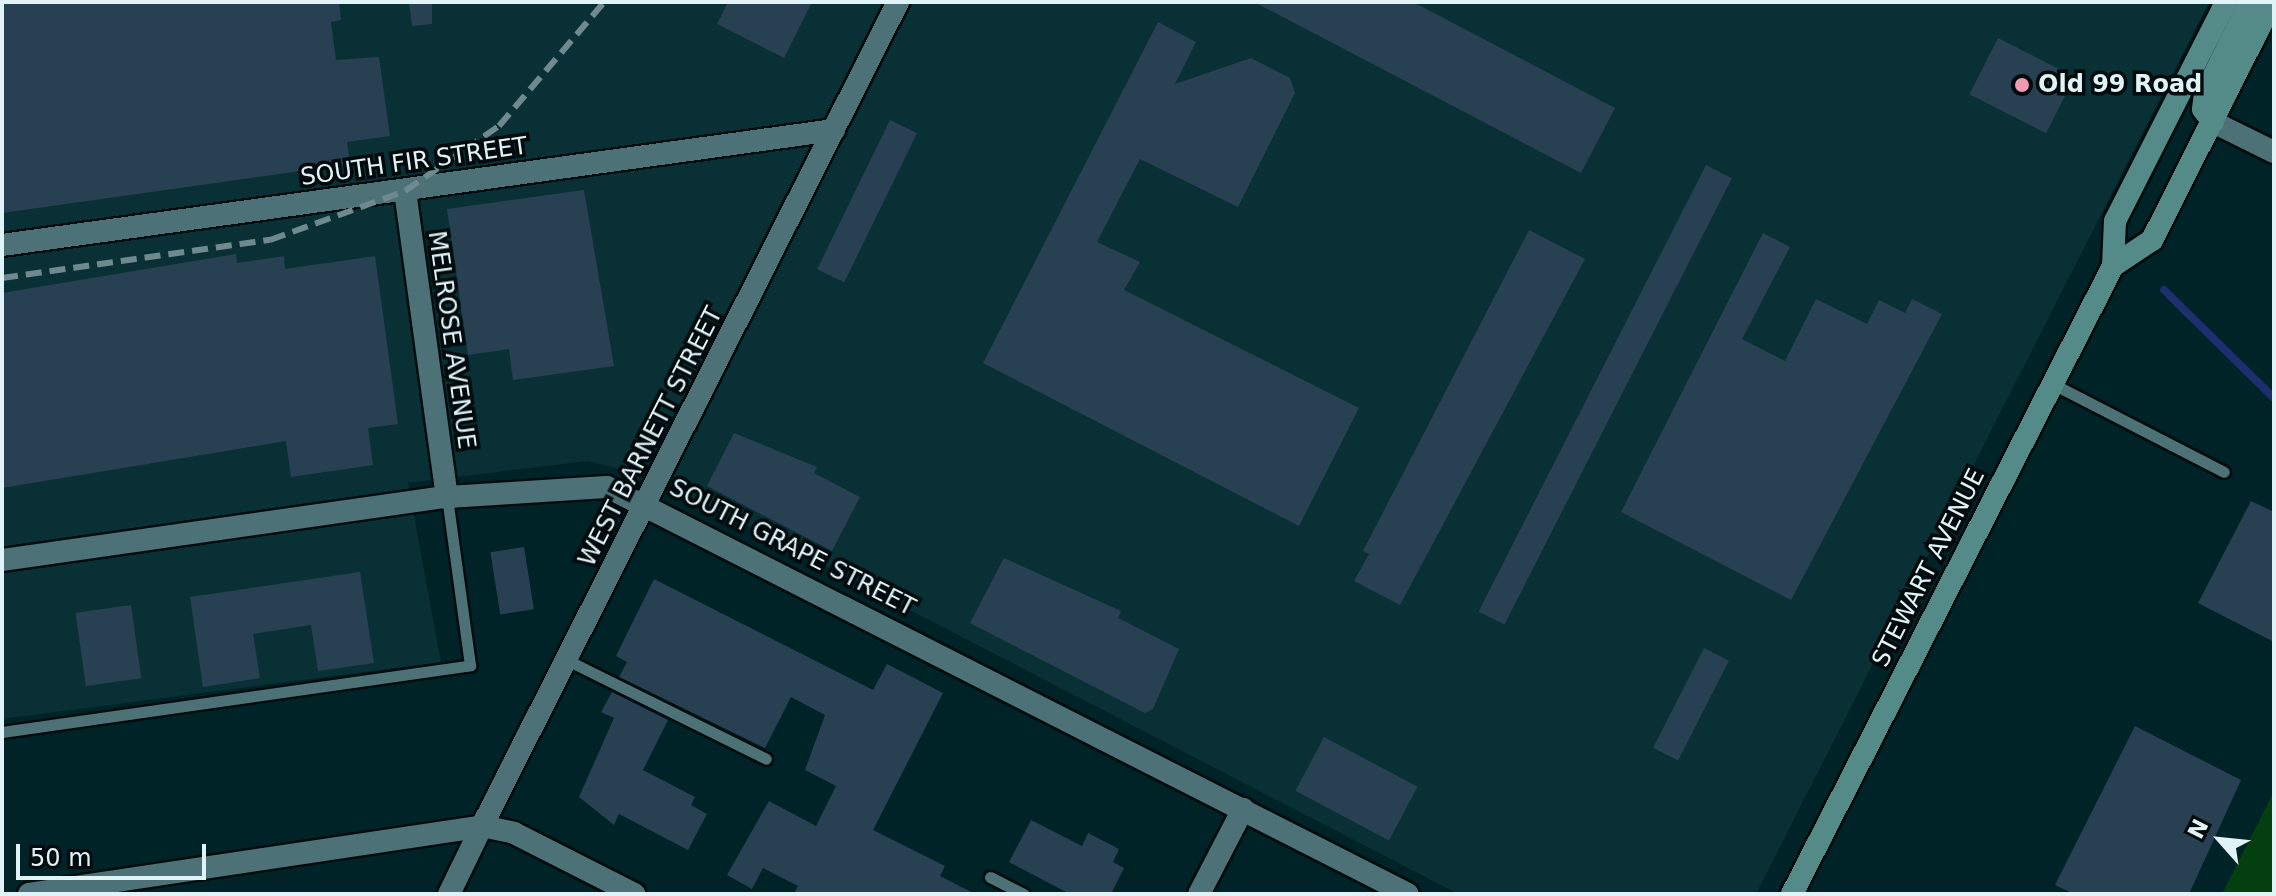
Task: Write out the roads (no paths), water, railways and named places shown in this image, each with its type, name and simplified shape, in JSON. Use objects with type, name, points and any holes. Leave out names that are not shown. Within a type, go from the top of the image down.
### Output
[{"type":"main road","name":"STEWART AVENUE","points":[[1792,894],[2113,266],[2115,221],[2226,2]]},
{"type":"main road","points":[[2213,122],[2203,109],[2205,93],[2250,2]]},
{"type":"main road","name":"STEWART AVENUE","points":[[2113,266],[2152,240],[2272,2]]},
{"type":"street","name":"WEST BARNETT STREET","points":[[449,894],[898,2]]},
{"type":"street","points":[[2213,122],[2274,152]]},
{"type":"street","name":"SOUTH FIR STREET","points":[[2,245],[834,130]]},
{"type":"street","name":"MELROSE AVENUE","points":[[405,191],[447,497]]},
{"type":"street","name":"SOUTH GRAPE STREET","points":[[2,560],[447,497],[577,485],[607,487],[647,503],[1408,894]]},
{"type":"street","points":[[1199,894],[1243,809]]},
{"type":"street","points":[[29,894],[482,826],[514,833],[634,894]]},
{"type":"lane","points":[[2053,384],[2224,472]]},
{"type":"lane","points":[[2,732],[470,665],[447,497]]},
{"type":"lane","points":[[567,660],[766,759]]},
{"type":"lane","points":[[990,877],[1024,894]]},
{"type":"waterway","points":[[2164,290],[2274,398]]},
{"type":"railway","points":[[2,278],[270,240],[405,191],[499,126],[604,2]]},
{"type":"place","name":"Old 99 Road","points":[[2022,85]]}]
